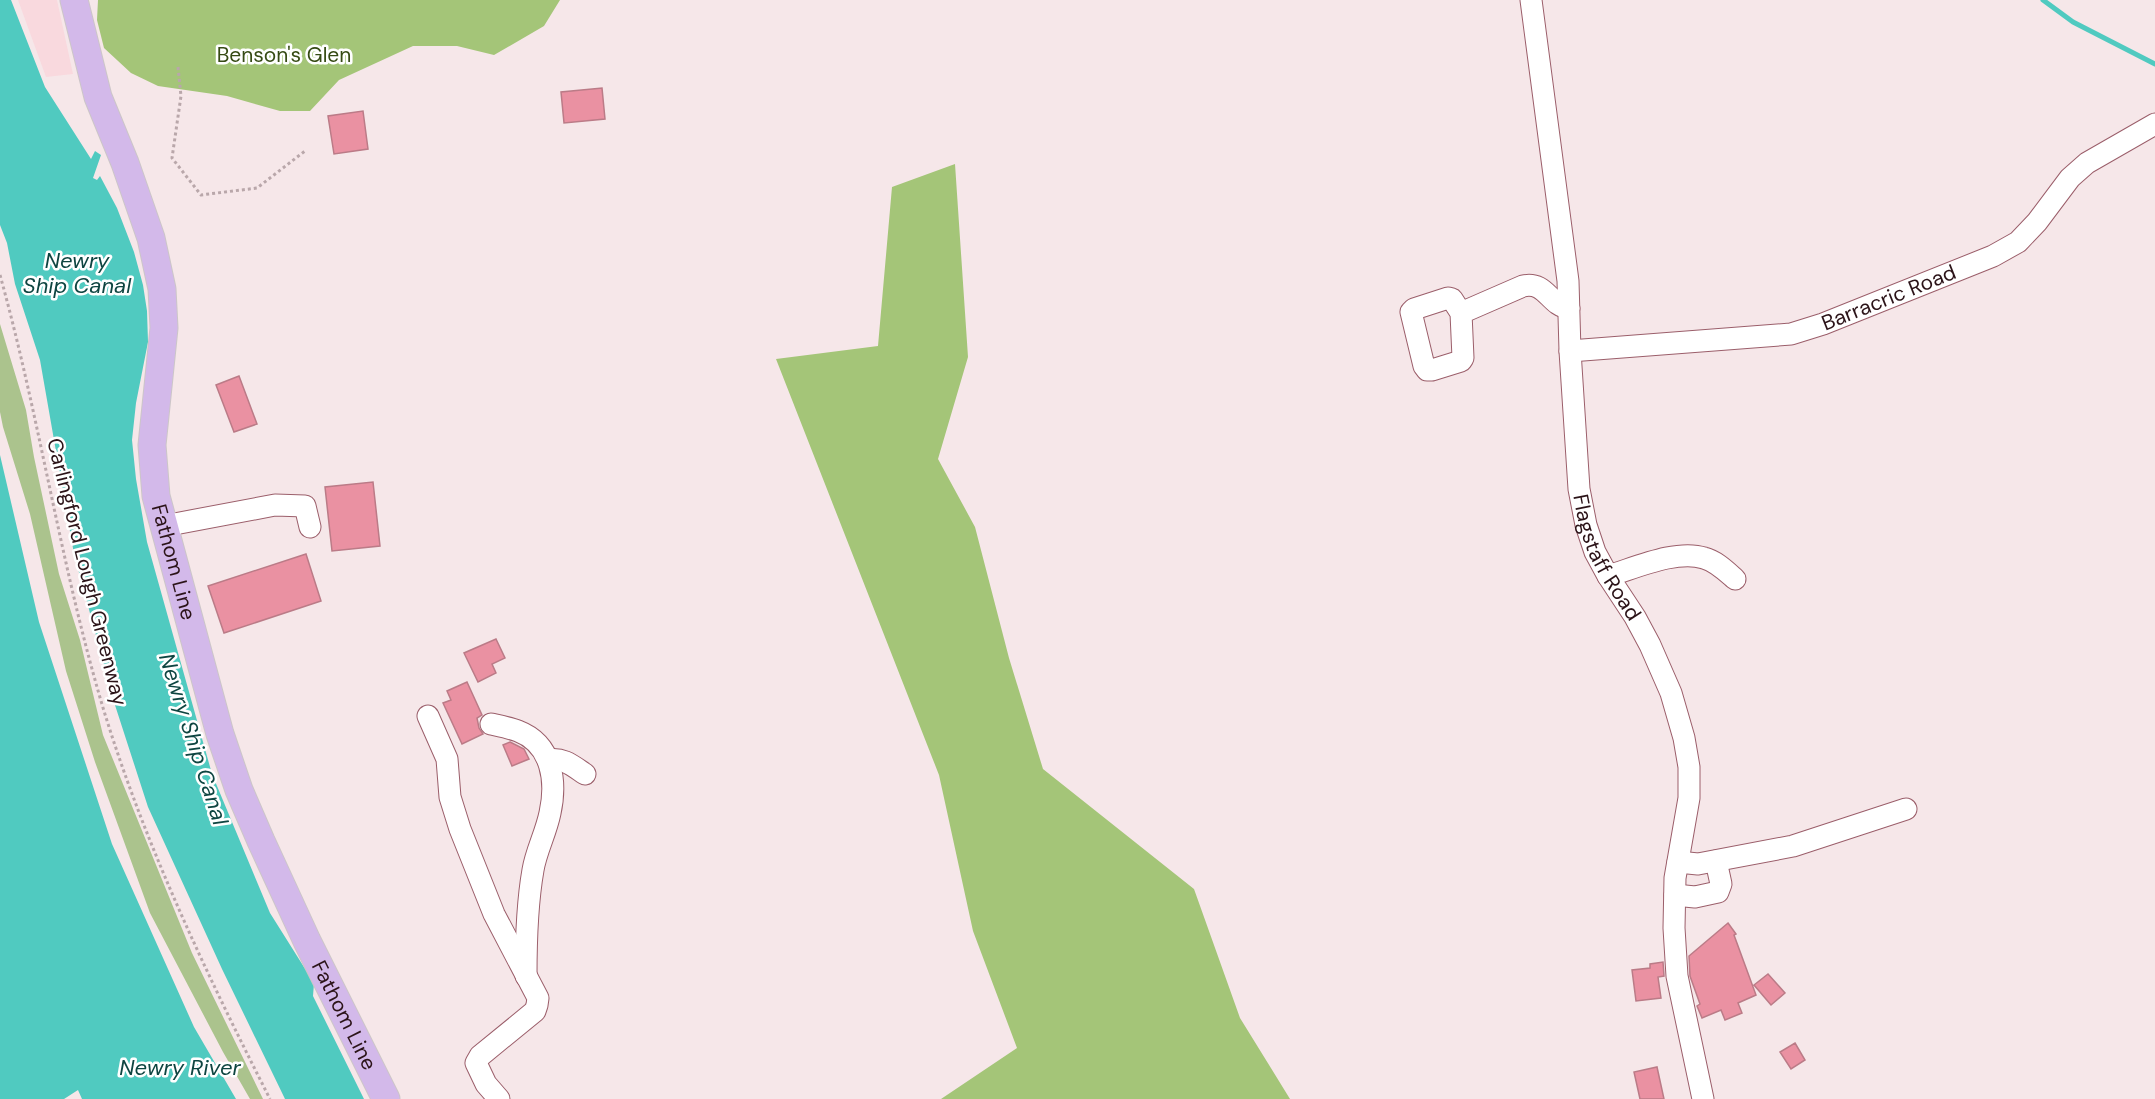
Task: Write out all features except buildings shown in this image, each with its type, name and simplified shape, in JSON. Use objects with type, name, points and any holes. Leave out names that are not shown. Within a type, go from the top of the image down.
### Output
[{"type":"main road","name":"Fathom Line","points":[[74,0],[98,97],[151,238],[162,289],[164,328],[152,445],[156,496],[220,734],[239,790],[307,940],[386,1099]]},
{"type":"street","name":"Flagstaff Road","points":[[1532,0],[1568,281],[1579,489],[1586,525],[1595,552],[1635,617],[1671,693],[1684,738],[1689,767],[1689,798],[1678,861],[1675,895],[1677,976],[1703,1099]]},
{"type":"street","name":"Barracric Road","points":[[1570,351],[1791,334],[1823,324],[1993,256],[2018,242],[2037,222],[2070,178],[2087,163],[2155,124]]},
{"type":"street","points":[[1461,313],[1532,284],[1538,286],[1562,307],[1569,308]]},
{"type":"street","points":[[164,526],[275,505],[305,506],[310,527]]},
{"type":"street","points":[[1608,576],[1676,556],[1704,558],[1723,568],[1735,579]]},
{"type":"street","points":[[428,716],[447,759],[450,797],[460,829],[494,915],[538,998],[534,1011],[480,1056],[476,1063],[486,1084],[500,1099]]},
{"type":"street","points":[[491,724],[519,731],[537,741],[548,760],[552,781],[550,813],[532,871],[526,977]]},
{"type":"street","points":[[548,760],[563,760],[585,774]]},
{"type":"street","points":[[1678,861],[1698,864],[1793,846],[1906,809]]},
{"type":"street","points":[[1675,895],[1695,897],[1718,892],[1721,884],[1716,861]]},
{"type":"path","points":[[178,67],[181,96],[172,158],[201,195],[256,188],[305,151]]},
{"type":"path","name":"Carlingford Lough Greenway","points":[[0,275],[18,342],[69,580],[104,711],[130,786],[214,989],[270,1099]]},
{"type":"shaded area","points":[[18,0],[57,0],[73,74],[46,77]]},
{"type":"green space","name":"Benson's Glen","points":[[98,0],[560,0],[544,26],[494,55],[457,46],[413,46],[339,80],[310,111],[280,111],[227,96],[158,86],[131,73],[104,48],[97,20]]},
{"type":"green space","points":[[955,164],[968,357],[938,459],[975,527],[1009,658],[1043,769],[1194,889],[1240,1018],[1290,1099],[941,1099],[1017,1048],[973,931],[939,775],[776,359],[878,346],[892,187]]},
{"type":"green space","points":[[0,324],[26,410],[59,574],[80,640],[103,735],[192,953],[263,1099],[250,1099],[150,913],[95,762],[66,671],[30,514],[3,427],[0,412]]},
{"type":"water","name":"Newry Ship Canal","points":[[0,0],[11,0],[45,87],[91,159],[95,151],[101,155],[93,178],[97,180],[100,176],[117,208],[134,252],[143,285],[148,342],[136,403],[132,440],[147,542],[212,774],[270,913],[314,983],[313,996],[364,1099],[285,1099],[222,969],[148,807],[114,702],[74,554],[40,360],[15,284],[7,243],[0,225]]},
{"type":"water","name":"Newry River","points":[[0,455],[39,622],[112,844],[194,1027],[236,1099],[82,1099],[78,1090],[64,1099],[0,1099]]},
{"type":"waterway","points":[[2043,0],[2073,22],[2155,64]]}]
